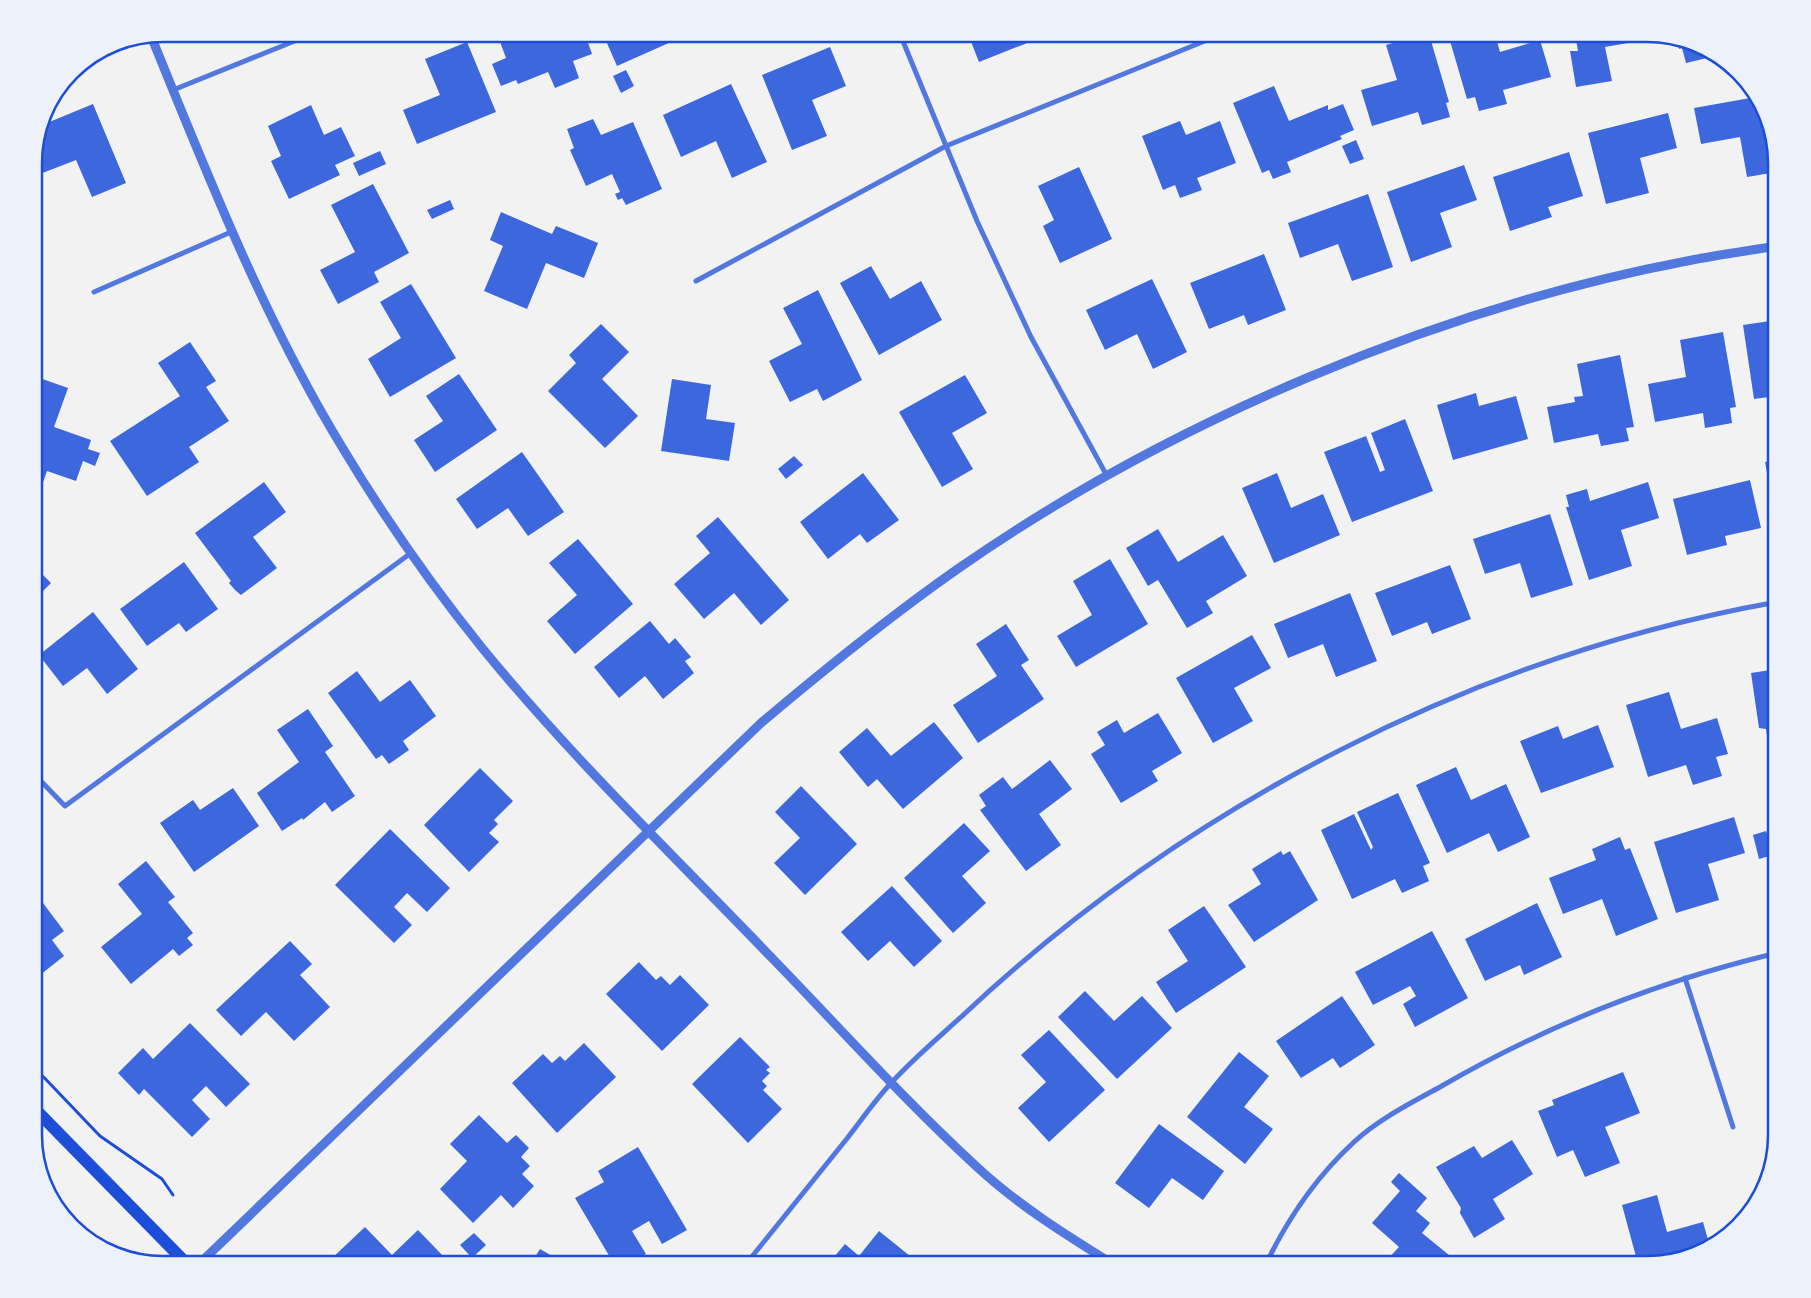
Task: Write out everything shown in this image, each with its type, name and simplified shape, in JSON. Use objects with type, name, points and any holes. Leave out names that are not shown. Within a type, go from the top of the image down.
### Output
[{"type":"main road","points":[[43,1117],[179,1256]]},
{"type":"street","points":[[903,42],[977,221],[1031,337],[1107,476]]},
{"type":"street","points":[[696,280],[946,146],[1202,42]]},
{"type":"street","points":[[154,43],[231,232],[280,337],[342,447],[411,553],[483,648],[568,746],[892,1082],[979,1169],[1043,1220],[1100,1256]]},
{"type":"street","points":[[173,90],[290,43]]},
{"type":"street","points":[[94,292],[231,232]]},
{"type":"street","points":[[207,1256],[648,829],[761,723],[858,642],[960,567],[1107,476],[1191,431],[1306,378],[1421,334],[1547,294],[1686,261],[1768,247]]},
{"type":"street","points":[[43,783],[65,806],[411,553]]},
{"type":"street","points":[[752,1256],[892,1082],[997,983],[1084,911],[1174,847],[1256,795],[1344,748],[1432,706],[1529,668],[1636,634],[1741,608],[1768,604]]},
{"type":"street","points":[[1270,1256],[1289,1220],[1319,1178],[1355,1141],[1398,1111],[1486,1060],[1588,1013],[1685,978],[1768,955]]},
{"type":"street","points":[[1685,978],[1733,1127]]},
{"type":"path","points":[[43,1076],[100,1136],[162,1179],[173,1195]]},
{"type":"building","points":[[971,42],[1029,42],[979,62]]},
{"type":"building","points":[[1396,42],[1431,42],[1449,102],[1446,103],[1450,117],[1422,125],[1418,112],[1372,126],[1361,90],[1397,80],[1386,45]]},
{"type":"building","points":[[1450,42],[1497,42],[1500,52],[1533,42],[1541,42],[1551,77],[1503,90],[1507,104],[1479,111],[1475,97],[1467,99]]},
{"type":"building","points":[[1576,42],[1634,42],[1605,47],[1612,81],[1576,87],[1570,51],[1578,51]]},
{"type":"building","points":[[467,43],[496,112],[417,144],[403,110],[440,95],[425,59]]},
{"type":"building","points":[[500,43],[588,43],[592,54],[573,61],[579,78],[555,88],[548,72],[518,84],[516,80],[501,86],[492,64],[506,58]]},
{"type":"building","points":[[607,43],[670,43],[617,66]]},
{"type":"building","points":[[830,47],[846,86],[812,100],[827,136],[792,150],[762,75]]},
{"type":"building","points":[[1679,47],[1686,49],[1706,58],[1686,63],[1682,48],[1679,49]]},
{"type":"building","points":[[626,70],[634,86],[621,93],[613,76]]},
{"type":"building","points":[[731,84],[767,162],[732,178],[716,141],[681,157],[663,115]]},
{"type":"building","points":[[1274,86],[1289,121],[1328,105],[1328,110],[1343,104],[1354,130],[1340,136],[1342,139],[1287,162],[1291,172],[1273,179],[1269,170],[1262,173],[1233,103]]},
{"type":"building","points":[[1749,98],[1756,110],[1766,140],[1768,174],[1747,177],[1740,137],[1701,144],[1694,108]]},
{"type":"building","points":[[93,104],[126,183],[92,197],[76,160],[43,173],[44,148],[50,122]]},
{"type":"building","points":[[311,105],[324,135],[341,127],[355,156],[335,165],[340,175],[289,199],[271,161],[281,156],[268,126]]},
{"type":"building","points":[[1668,113],[1677,148],[1640,158],[1649,193],[1606,204],[1588,133]]},
{"type":"building","points":[[593,119],[601,135],[633,122],[662,189],[626,205],[622,198],[618,200],[615,194],[620,192],[612,174],[586,186],[570,150],[574,148],[567,129]]},
{"type":"building","points":[[1180,121],[1186,135],[1220,121],[1236,163],[1197,178],[1202,190],[1180,198],[1175,185],[1163,190],[1142,136]]},
{"type":"building","points":[[1356,140],[1364,159],[1350,164],[1342,146]]},
{"type":"building","points":[[380,151],[386,164],[359,176],[353,163]]},
{"type":"building","points":[[1569,152],[1583,196],[1548,207],[1552,217],[1510,231],[1493,177]]},
{"type":"building","points":[[1464,165],[1477,200],[1440,213],[1452,247],[1411,262],[1387,192]]},
{"type":"building","points":[[1079,167],[1112,239],[1060,263],[1043,226],[1054,220],[1038,186]]},
{"type":"building","points":[[373,184],[409,253],[374,272],[379,282],[338,304],[320,270],[355,252],[331,205]]},
{"type":"building","points":[[1368,194],[1393,267],[1352,281],[1338,244],[1300,258],[1288,223]]},
{"type":"building","points":[[450,200],[454,209],[432,219],[427,210]]},
{"type":"building","points":[[501,212],[552,234],[556,226],[598,243],[584,278],[546,263],[527,309],[484,291],[503,246],[490,240]]},
{"type":"building","points":[[1264,254],[1286,310],[1248,325],[1244,315],[1209,329],[1190,283]]},
{"type":"building","points":[[871,266],[890,299],[921,281],[942,320],[879,355],[840,283]]},
{"type":"building","points":[[1152,279],[1187,352],[1153,369],[1137,334],[1105,350],[1086,310]]},
{"type":"building","points":[[411,284],[456,358],[390,397],[368,359],[401,338],[380,302]]},
{"type":"building","points":[[818,290],[862,380],[823,401],[817,389],[790,402],[769,361],[802,344],[783,308]]},
{"type":"building","points":[[1768,321],[1768,397],[1754,399],[1743,325]]},
{"type":"building","points":[[601,324],[629,352],[602,379],[638,416],[605,448],[548,391],[576,363],[569,355]]},
{"type":"building","points":[[1723,332],[1736,407],[1730,408],[1732,423],[1705,428],[1703,413],[1655,422],[1648,384],[1686,377],[1680,340]]},
{"type":"building","points":[[190,342],[216,381],[206,387],[229,421],[189,447],[199,462],[147,496],[110,441],[180,396],[158,363]]},
{"type":"building","points":[[1620,355],[1634,427],[1626,428],[1629,441],[1601,446],[1598,434],[1554,443],[1547,407],[1575,402],[1574,397],[1583,396],[1577,364]]},
{"type":"building","points":[[459,374],[497,430],[435,472],[414,440],[443,421],[426,396]]},
{"type":"building","points":[[965,375],[987,413],[952,433],[973,469],[942,487],[899,412]]},
{"type":"building","points":[[43,379],[68,388],[54,427],[91,440],[88,449],[100,453],[95,466],[83,461],[76,481],[47,471],[43,482]]},
{"type":"building","points":[[672,379],[711,385],[706,419],[735,423],[729,461],[661,451]]},
{"type":"building","points":[[1476,393],[1479,406],[1516,396],[1528,439],[1453,460],[1437,405]]},
{"type":"building","points":[[1405,419],[1433,491],[1352,522],[1324,452],[1366,436],[1380,472],[1385,470],[1371,433]]},
{"type":"building","points":[[522,452],[564,512],[528,536],[508,508],[477,529],[456,499]]},
{"type":"building","points":[[794,456],[803,465],[786,479],[778,469]]},
{"type":"building","points":[[1765,462],[1768,462],[1768,479]]},
{"type":"building","points":[[863,473],[899,520],[867,543],[860,534],[828,559],[800,522]]},
{"type":"building","points":[[1277,473],[1291,508],[1323,494],[1340,535],[1274,563],[1242,488]]},
{"type":"building","points":[[1750,480],[1761,528],[1725,536],[1727,545],[1687,555],[1673,499]]},
{"type":"building","points":[[264,482],[286,512],[253,537],[277,568],[241,595],[229,583],[231,581],[195,533]]},
{"type":"building","points":[[1648,482],[1659,518],[1621,530],[1632,566],[1589,580],[1566,507],[1569,507],[1566,495],[1587,489],[1590,501]]},
{"type":"building","points":[[1550,514],[1573,585],[1531,598],[1520,563],[1485,574],[1473,539]]},
{"type":"building","points":[[718,517],[789,600],[761,625],[734,593],[704,619],[674,584],[710,553],[696,536]]},
{"type":"building","points":[[1158,529],[1178,562],[1223,535],[1247,576],[1206,601],[1213,613],[1187,628],[1158,580],[1148,586],[1126,548]]},
{"type":"building","points":[[578,539],[633,604],[575,654],[547,621],[577,595],[549,563]]},
{"type":"building","points":[[1110,559],[1148,624],[1076,667],[1057,636],[1092,615],[1073,581]]},
{"type":"building","points":[[184,562],[218,609],[186,632],[179,623],[147,646],[120,609]]},
{"type":"building","points":[[1450,565],[1471,619],[1432,634],[1427,622],[1392,636],[1375,593]]},
{"type":"building","points":[[43,575],[51,583],[43,591]]},
{"type":"building","points":[[1350,593],[1377,661],[1336,677],[1323,644],[1288,658],[1274,624]]},
{"type":"building","points":[[93,612],[138,669],[107,694],[87,668],[63,686],[43,660],[43,652]]},
{"type":"building","points":[[650,621],[669,644],[675,638],[691,657],[685,661],[694,673],[663,699],[645,676],[619,698],[594,667]]},
{"type":"building","points":[[1006,624],[1029,660],[1021,665],[1044,699],[978,743],[953,705],[997,676],[976,644]]},
{"type":"building","points":[[1252,635],[1271,668],[1234,688],[1253,721],[1213,743],[1176,678]]},
{"type":"building","points":[[1768,670],[1768,742],[1766,729],[1759,728],[1751,673]]},
{"type":"building","points":[[357,671],[380,702],[410,680],[436,716],[403,741],[409,750],[389,764],[382,755],[376,759],[328,693]]},
{"type":"building","points":[[1669,692],[1681,729],[1717,718],[1728,754],[1716,757],[1722,776],[1693,785],[1686,765],[1648,777],[1626,705]]},
{"type":"building","points":[[308,709],[333,746],[325,752],[355,796],[332,812],[325,802],[303,820],[302,818],[282,831],[257,793],[299,762],[277,730]]},
{"type":"building","points":[[1158,713],[1182,753],[1152,771],[1158,781],[1121,803],[1091,754],[1105,745],[1097,732],[1117,720],[1124,733]]},
{"type":"building","points":[[934,722],[963,758],[903,809],[877,779],[868,787],[839,752],[867,728],[891,756]]},
{"type":"building","points":[[1598,725],[1614,767],[1541,793],[1520,741],[1558,726],[1563,739]]},
{"type":"building","points":[[1050,760],[1072,789],[1039,814],[1061,845],[1026,871],[980,810],[986,806],[979,795],[1003,777],[1012,789]]},
{"type":"building","points":[[1456,767],[1471,800],[1506,784],[1530,837],[1498,852],[1489,833],[1447,853],[1416,785]]},
{"type":"building","points":[[480,768],[513,801],[494,820],[498,824],[489,833],[499,842],[469,872],[424,825]]},
{"type":"building","points":[[801,786],[857,844],[805,895],[774,863],[800,838],[775,812]]},
{"type":"building","points":[[233,788],[259,826],[194,872],[160,823],[193,800],[200,810]]},
{"type":"building","points":[[1398,793],[1430,863],[1423,866],[1429,881],[1402,893],[1395,879],[1352,899],[1321,830],[1354,814],[1371,850],[1373,847],[1357,812]]},
{"type":"building","points":[[1734,817],[1745,853],[1708,864],[1719,900],[1676,913],[1654,842]]},
{"type":"building","points":[[964,823],[990,851],[962,876],[986,903],[953,933],[904,878]]},
{"type":"building","points":[[390,829],[450,888],[427,912],[407,893],[394,907],[412,925],[394,943],[335,885]]},
{"type":"building","points":[[1766,831],[1768,856],[1759,859],[1753,835]]},
{"type":"building","points":[[1620,837],[1625,850],[1630,848],[1658,919],[1616,936],[1602,899],[1563,914],[1549,878],[1596,860],[1592,849]]},
{"type":"building","points":[[1281,851],[1283,855],[1290,851],[1318,900],[1254,942],[1228,905],[1261,884],[1252,869]]},
{"type":"building","points":[[146,861],[175,897],[168,902],[193,933],[187,938],[193,945],[179,956],[173,949],[131,984],[101,947],[142,914],[118,884]]},
{"type":"building","points":[[892,886],[942,941],[914,967],[890,941],[868,961],[841,932]]},
{"type":"building","points":[[43,903],[64,931],[52,940],[64,956],[43,973]]},
{"type":"building","points":[[1537,903],[1562,957],[1524,975],[1520,965],[1485,981],[1465,939]]},
{"type":"building","points":[[1204,906],[1246,967],[1176,1013],[1156,982],[1188,961],[1168,930]]},
{"type":"building","points":[[1432,931],[1468,998],[1415,1027],[1403,1004],[1416,996],[1410,986],[1373,1005],[1355,972]]},
{"type":"building","points":[[290,941],[312,964],[300,975],[330,1007],[294,1041],[266,1012],[241,1036],[216,1010]]},
{"type":"building","points":[[639,962],[656,980],[661,976],[670,985],[680,975],[709,1005],[662,1051],[606,994]]},
{"type":"building","points":[[1085,991],[1114,1021],[1142,996],[1172,1028],[1117,1079],[1058,1017]]},
{"type":"building","points":[[1342,996],[1375,1045],[1340,1068],[1333,1058],[1301,1078],[1276,1041]]},
{"type":"building","points":[[190,1023],[250,1084],[226,1107],[206,1086],[192,1100],[210,1119],[192,1137],[144,1089],[139,1095],[118,1073],[143,1048],[153,1059]]},
{"type":"building","points":[[1049,1030],[1105,1090],[1049,1142],[1018,1108],[1046,1082],[1021,1055]]},
{"type":"building","points":[[740,1037],[770,1067],[766,1070],[770,1073],[762,1081],[767,1086],[763,1090],[782,1109],[748,1143],[692,1084]]},
{"type":"building","points":[[584,1043],[616,1077],[557,1133],[512,1083],[543,1054],[552,1063],[560,1056],[565,1061]]},
{"type":"building","points":[[1239,1052],[1269,1076],[1244,1107],[1273,1129],[1245,1164],[1187,1117]]},
{"type":"building","points":[[1623,1072],[1640,1113],[1605,1127],[1620,1163],[1585,1177],[1573,1150],[1557,1157],[1538,1111],[1554,1105],[1552,1100]]},
{"type":"building","points":[[479,1115],[507,1143],[516,1135],[529,1148],[521,1157],[530,1166],[522,1174],[534,1186],[513,1208],[501,1195],[473,1223],[440,1189],[467,1161],[450,1144]]},
{"type":"building","points":[[1159,1124],[1224,1171],[1203,1200],[1172,1178],[1149,1208],[1115,1183]]},
{"type":"building","points":[[1512,1140],[1533,1174],[1493,1199],[1505,1219],[1474,1238],[1460,1213],[1461,1208],[1436,1167],[1474,1146],[1482,1158]]},
{"type":"building","points":[[638,1147],[687,1230],[662,1244],[649,1221],[632,1231],[646,1254],[643,1256],[609,1256],[575,1198],[604,1182],[598,1171]]},
{"type":"building","points":[[1399,1173],[1427,1198],[1416,1211],[1430,1223],[1422,1233],[1450,1256],[1391,1256],[1399,1247],[1372,1223],[1400,1191],[1391,1182]]},
{"type":"building","points":[[1657,1195],[1667,1232],[1703,1222],[1708,1239],[1679,1251],[1636,1256],[1622,1205]]},
{"type":"building","points":[[365,1227],[392,1255],[418,1230],[443,1256],[334,1256]]},
{"type":"building","points":[[879,1231],[910,1256],[859,1256]]},
{"type":"building","points":[[474,1233],[486,1245],[474,1256],[470,1256],[460,1245]]},
{"type":"building","points":[[845,1244],[859,1256],[835,1256]]},
{"type":"building","points":[[540,1249],[551,1256],[536,1256]]}]
